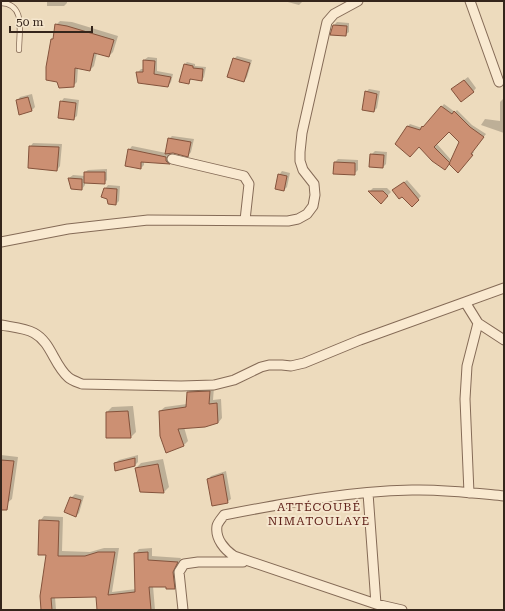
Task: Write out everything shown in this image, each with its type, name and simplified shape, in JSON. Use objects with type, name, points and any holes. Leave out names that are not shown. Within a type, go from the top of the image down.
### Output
[{"type":"street","points":[[1,242],[68,229],[148,220],[288,221],[298,219],[307,214],[313,206],[315,195],[314,184],[303,170],[300,161],[300,152],[302,133],[322,42],[327,22],[334,14],[358,1]]},
{"type":"street","points":[[470,1],[499,82]]},
{"type":"street","points":[[172,159],[244,176],[249,184],[245,220]]},
{"type":"street","points":[[1,325],[34,333],[41,338],[48,347],[56,363],[68,378],[82,384],[181,386],[214,385],[234,380],[261,367],[269,365],[282,364],[290,366],[304,363],[360,340],[504,288]]},
{"type":"street","points":[[465,302],[478,323],[504,340]]},
{"type":"street","points":[[469,493],[465,399],[467,366],[478,323]]},
{"type":"street","points":[[402,610],[376,604],[234,556],[225,550],[219,539],[217,526],[224,515],[290,502],[368,493],[412,490],[504,496]]},
{"type":"street","points":[[368,493],[376,604]]},
{"type":"street","points":[[183,610],[179,572],[184,564],[198,562],[251,562]]},
{"type":"lane","points":[[1,3],[9,4],[14,7],[19,15],[19,50]]},
{"type":"building","points":[[55,24],[67,26],[114,40],[109,57],[94,53],[90,71],[75,68],[74,87],[59,88],[57,82],[46,80],[46,67]]},
{"type":"building","points":[[333,25],[347,26],[346,36],[330,35]]},
{"type":"building","points":[[233,58],[250,63],[244,82],[227,77]]},
{"type":"building","points":[[143,60],[155,61],[154,74],[171,77],[168,87],[138,83],[136,72],[143,72]]},
{"type":"building","points":[[184,64],[193,66],[193,68],[203,69],[202,81],[190,79],[189,84],[179,82]]},
{"type":"building","points":[[464,80],[474,92],[461,102],[451,89]]},
{"type":"building","points":[[365,91],[377,94],[374,112],[362,110]]},
{"type":"building","points":[[28,97],[32,111],[19,115],[16,100]]},
{"type":"building","points":[[60,101],[76,103],[74,120],[58,118]]},
{"type":"building","points":[[441,106],[452,114],[454,111],[470,127],[484,137],[471,154],[473,155],[458,173],[449,164],[445,170],[432,161],[419,147],[410,157],[395,144],[407,126],[420,130]],"holes":[[[449,132],[459,142],[450,163],[434,147]]]},
{"type":"building","points":[[168,138],[191,142],[188,157],[173,153],[165,154]]},
{"type":"building","points":[[29,146],[59,147],[57,171],[28,168]]},
{"type":"building","points":[[128,149],[166,157],[166,161],[170,164],[141,162],[141,169],[125,166]]},
{"type":"building","points":[[370,154],[384,155],[383,168],[369,167]]},
{"type":"building","points":[[334,162],[355,163],[355,175],[333,174]]},
{"type":"building","points":[[84,172],[105,172],[105,184],[84,183]]},
{"type":"building","points":[[278,174],[287,176],[284,191],[275,189]]},
{"type":"building","points":[[68,178],[82,179],[82,190],[71,189]]},
{"type":"building","points":[[404,182],[419,200],[412,207],[402,197],[399,199],[392,190]]},
{"type":"building","points":[[104,188],[117,189],[116,205],[108,204],[107,199],[101,197]]},
{"type":"building","points":[[368,191],[383,191],[388,196],[381,204]]},
{"type":"building","points":[[210,391],[209,404],[217,403],[218,423],[205,427],[178,429],[184,446],[166,453],[160,436],[159,411],[186,407],[187,392]]},
{"type":"building","points":[[128,411],[131,438],[106,438],[106,412]]},
{"type":"building","points":[[135,458],[135,466],[115,471],[114,463]]},
{"type":"building","points":[[1,460],[14,461],[7,510],[1,510]]},
{"type":"building","points":[[158,464],[164,493],[140,492],[135,468]]},
{"type":"building","points":[[223,474],[228,503],[212,506],[207,479]]},
{"type":"building","points":[[70,497],[81,500],[76,517],[64,512]]},
{"type":"building","points":[[39,520],[59,521],[58,556],[85,556],[98,552],[115,552],[108,595],[135,592],[134,553],[148,552],[148,560],[178,562],[173,572],[175,589],[166,589],[166,587],[149,587],[151,610],[97,610],[96,597],[51,598],[52,610],[41,610],[40,596],[46,555],[38,555]]},
{"type":"district","name":"ATTÉCOUBÉ NIMATOULAYE","points":[[319,514]]}]
